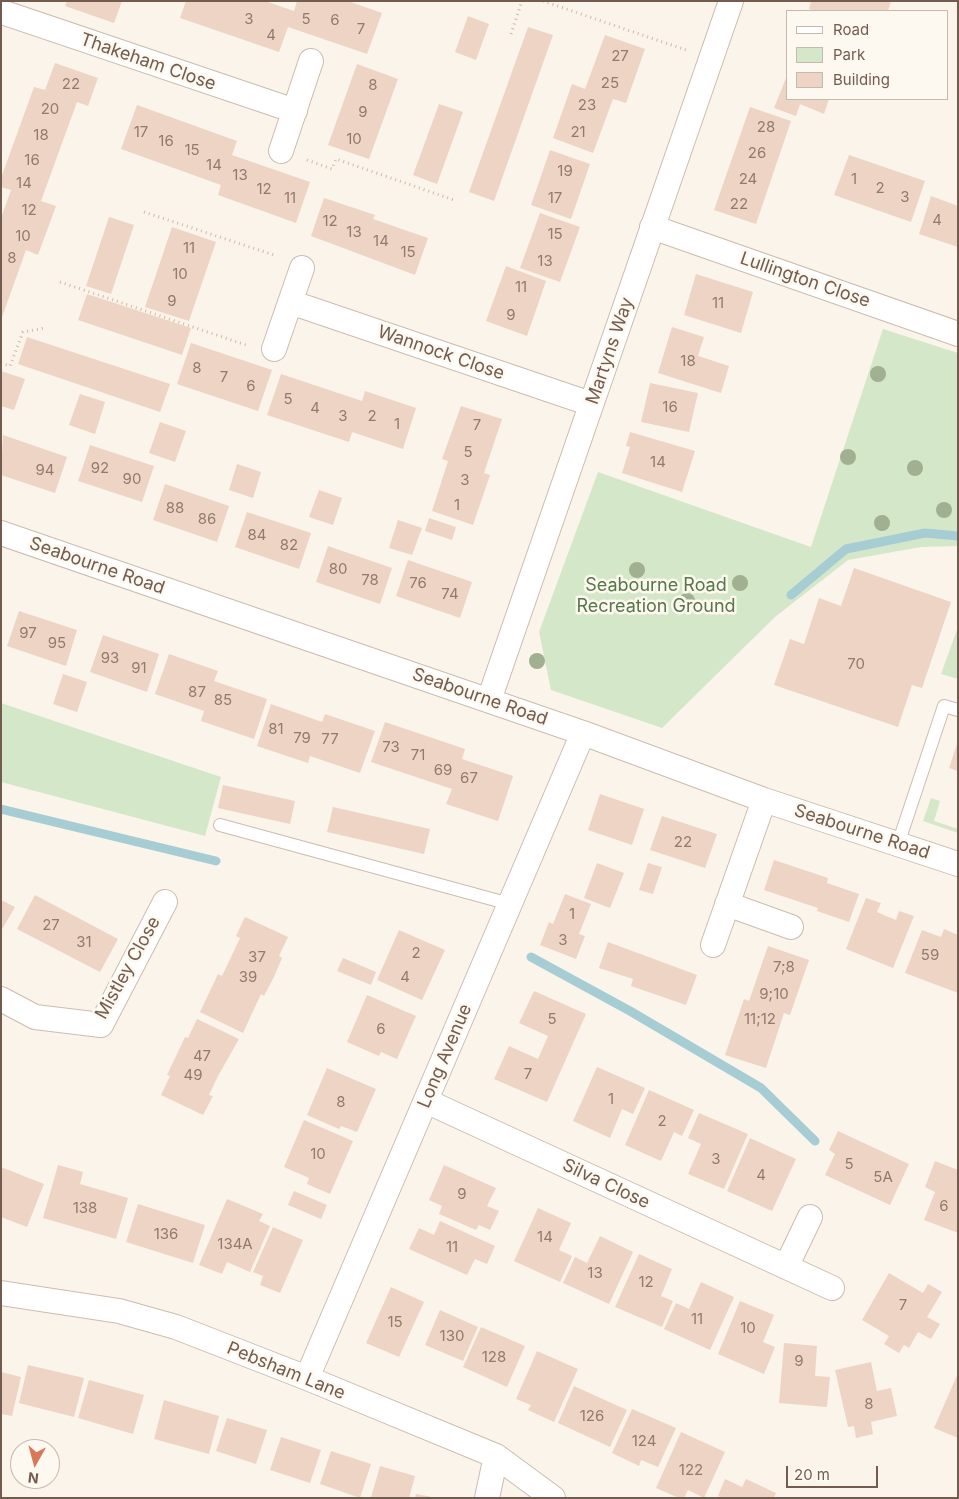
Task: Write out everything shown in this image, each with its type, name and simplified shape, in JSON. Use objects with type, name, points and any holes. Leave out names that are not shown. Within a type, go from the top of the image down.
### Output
[{"type":"street","name":"Martyns Way","points":[[489,700],[730,1]]},
{"type":"street","name":"Thakeham Close","points":[[3,9],[295,111]]},
{"type":"street","points":[[281,151],[312,61]]},
{"type":"street","name":"Lullington Close","points":[[652,227],[958,334]]},
{"type":"street","points":[[274,349],[302,268]]},
{"type":"street","name":"Wannock Close","points":[[290,302],[591,404]]},
{"type":"street","name":"Seabourne Road","points":[[1,533],[489,700],[764,800],[958,864]]},
{"type":"street","name":"Long Avenue","points":[[307,1378],[583,733]]},
{"type":"street","points":[[713,945],[764,800]]},
{"type":"street","name":"Mistley Close","points":[[1,999],[35,1016],[101,1025],[165,902]]},
{"type":"street","points":[[727,904],[791,927]]},
{"type":"street","name":"Silva Close","points":[[426,1101],[832,1288]]},
{"type":"street","points":[[786,1267],[810,1217]]},
{"type":"street","name":"Pebsham Lane","points":[[1,1292],[119,1311],[176,1327],[307,1378],[496,1456],[553,1498]]},
{"type":"street","points":[[487,1498],[496,1456]]},
{"type":"lane","points":[[898,844],[944,706],[958,710]]},
{"type":"lane","points":[[220,825],[510,904]]},
{"type":"path","points":[[511,34],[522,1]]},
{"type":"path","points":[[543,1],[659,40]]},
{"type":"path","points":[[307,160],[332,169],[336,159],[454,200]]},
{"type":"path","points":[[144,212],[289,260],[302,268]]},
{"type":"path","points":[[60,282],[245,344]]},
{"type":"path","points":[[1,363],[10,366],[22,332],[45,328]]},
{"type":"green space","name":"Seabourne Road Recreation Ground","points":[[883,329],[958,353],[958,546],[921,547],[848,560],[775,617],[662,728],[551,690],[539,632],[598,472],[811,547]]},
{"type":"green space","points":[[958,627],[958,679],[941,674]]},
{"type":"green space","points":[[1,703],[221,777],[205,836],[1,782]]},
{"type":"green space","points":[[931,798],[940,801],[934,821],[958,829],[958,833],[923,821]]},
{"type":"building","points":[[67,1],[122,1],[114,23],[65,6]]},
{"type":"building","points":[[186,1],[265,1],[294,11],[297,1],[348,1],[382,13],[367,54],[288,27],[279,52],[180,18]]},
{"type":"building","points":[[811,1],[891,1],[888,10],[809,9]]},
{"type":"building","points":[[468,16],[489,24],[476,60],[455,52]]},
{"type":"building","points":[[528,27],[553,35],[494,201],[469,192]]},
{"type":"building","points":[[605,35],[645,49],[626,103],[613,99],[593,153],[553,138],[572,84],[585,89]]},
{"type":"building","points":[[55,63],[98,78],[88,106],[77,102],[41,201],[56,206],[38,255],[26,250],[1,320],[1,218],[11,190],[1,187],[1,178],[34,87],[45,90]]},
{"type":"building","points":[[357,64],[398,79],[369,159],[328,145]]},
{"type":"building","points":[[786,78],[786,100],[829,100],[824,114],[800,104],[796,116],[774,108]]},
{"type":"building","points":[[439,104],[463,112],[437,184],[413,175]]},
{"type":"building","points":[[137,105],[237,141],[232,155],[310,182],[296,223],[218,195],[221,185],[121,149]]},
{"type":"building","points":[[750,107],[791,121],[756,224],[714,210]]},
{"type":"building","points":[[550,150],[590,164],[571,219],[531,205]]},
{"type":"building","points":[[849,155],[925,181],[911,222],[834,195]]},
{"type":"building","points":[[931,196],[958,206],[958,247],[919,234]]},
{"type":"building","points":[[324,198],[375,215],[373,219],[428,238],[415,275],[311,236]]},
{"type":"building","points":[[540,213],[580,227],[560,282],[520,268]]},
{"type":"building","points":[[109,217],[134,225],[111,294],[86,286]]},
{"type":"building","points":[[172,227],[216,242],[189,321],[145,307]]},
{"type":"building","points":[[506,266],[546,281],[527,336],[486,321]]},
{"type":"building","points":[[696,274],[753,292],[741,333],[684,315]]},
{"type":"building","points":[[87,294],[191,328],[182,355],[78,320]]},
{"type":"building","points":[[672,327],[704,337],[698,356],[729,366],[721,393],[658,373]]},
{"type":"building","points":[[27,337],[170,384],[160,412],[18,364]]},
{"type":"building","points":[[191,343],[272,370],[258,411],[177,384]]},
{"type":"building","points":[[1,371],[25,379],[14,410],[1,406]]},
{"type":"building","points":[[281,374],[362,401],[365,391],[416,408],[403,449],[352,432],[349,442],[267,415]]},
{"type":"building","points":[[650,383],[698,393],[689,432],[641,422]]},
{"type":"building","points":[[80,394],[105,402],[95,434],[69,425]]},
{"type":"building","points":[[461,406],[502,419],[484,473],[490,475],[473,525],[432,511],[448,461],[442,459]]},
{"type":"building","points":[[160,422],[186,431],[175,462],[149,453]]},
{"type":"building","points":[[630,432],[695,451],[682,492],[622,473],[630,447],[626,446]]},
{"type":"building","points":[[3,435],[67,457],[55,493],[1,475]]},
{"type":"building","points":[[90,445],[154,466],[142,502],[78,481]]},
{"type":"building","points":[[237,464],[261,472],[253,498],[229,490]]},
{"type":"building","points":[[165,484],[229,506],[217,542],[153,520]]},
{"type":"building","points":[[319,490],[342,498],[333,525],[309,517]]},
{"type":"building","points":[[247,512],[311,533],[299,569],[235,547]]},
{"type":"building","points":[[429,518],[456,527],[452,540],[425,531]]},
{"type":"building","points":[[398,520],[422,528],[412,555],[389,548]]},
{"type":"building","points":[[328,546],[392,568],[380,604],[316,582]]},
{"type":"building","points":[[408,560],[472,582],[460,618],[396,596]]},
{"type":"building","points":[[854,568],[951,602],[922,688],[912,685],[898,727],[774,685],[790,639],[804,644],[819,598],[841,606]]},
{"type":"building","points":[[19,611],[77,630],[66,666],[7,646]]},
{"type":"building","points":[[103,635],[159,654],[147,692],[90,672]]},
{"type":"building","points":[[169,654],[218,671],[214,681],[267,699],[254,739],[201,721],[204,711],[155,694]]},
{"type":"building","points":[[63,674],[87,682],[77,712],[53,704]]},
{"type":"building","points":[[271,704],[322,722],[325,714],[375,731],[360,773],[310,756],[308,763],[257,746]]},
{"type":"building","points":[[385,722],[465,749],[462,759],[513,776],[498,821],[446,804],[452,789],[371,762]]},
{"type":"building","points":[[958,744],[958,771],[949,768]]},
{"type":"building","points":[[223,785],[295,801],[290,824],[218,808]]},
{"type":"building","points":[[600,794],[644,809],[632,845],[588,830]]},
{"type":"building","points":[[333,807],[430,829],[424,854],[327,832]]},
{"type":"building","points":[[662,816],[717,834],[705,868],[650,850]]},
{"type":"building","points":[[774,860],[828,878],[827,883],[859,894],[849,922],[817,911],[818,908],[764,890]]},
{"type":"building","points":[[597,863],[624,873],[610,908],[584,898]]},
{"type":"building","points":[[648,863],[662,867],[653,894],[639,890]]},
{"type":"building","points":[[565,894],[591,904],[579,934],[585,936],[576,959],[540,945],[549,922],[553,924]]},
{"type":"building","points":[[35,895],[118,939],[100,972],[17,929]]},
{"type":"building","points":[[866,898],[881,903],[877,912],[896,920],[899,911],[914,916],[893,968],[846,949]]},
{"type":"building","points":[[1,900],[15,907],[1,931]]},
{"type":"building","points":[[245,917],[288,937],[279,956],[282,958],[274,977],[264,996],[261,994],[243,1033],[200,1012],[218,974],[222,976],[240,938],[236,936]]},
{"type":"building","points":[[944,929],[958,935],[958,993],[905,973],[922,930],[941,937]]},
{"type":"building","points":[[399,930],[445,950],[422,1000],[377,980]]},
{"type":"building","points":[[608,942],[697,975],[686,1005],[631,986],[633,979],[599,968]]},
{"type":"building","points":[[768,946],[809,960],[790,1015],[784,1013],[766,1068],[725,1055],[744,999],[749,1001]]},
{"type":"building","points":[[343,958],[376,972],[371,985],[337,971]]},
{"type":"building","points":[[534,991],[586,1014],[547,1102],[494,1079],[509,1046],[538,1059],[548,1036],[519,1023]]},
{"type":"building","points":[[367,995],[416,1016],[397,1059],[381,1052],[379,1056],[347,1042]]},
{"type":"building","points":[[197,1019],[239,1039],[209,1095],[213,1096],[203,1115],[161,1095],[170,1076],[167,1075],[185,1037],[188,1038]]},
{"type":"building","points":[[597,1067],[645,1088],[633,1114],[622,1109],[610,1138],[573,1121]]},
{"type":"building","points":[[327,1068],[376,1089],[357,1132],[341,1126],[339,1129],[307,1115]]},
{"type":"building","points":[[649,1090],[694,1110],[682,1136],[674,1132],[661,1161],[625,1145]]},
{"type":"building","points":[[699,1113],[748,1134],[724,1189],[688,1174],[701,1144],[688,1138]]},
{"type":"building","points":[[304,1120],[353,1141],[330,1194],[307,1184],[309,1178],[284,1167]]},
{"type":"building","points":[[838,1131],[909,1164],[890,1205],[825,1175],[835,1154],[829,1150]]},
{"type":"building","points":[[750,1138],[796,1159],[772,1211],[727,1191]]},
{"type":"building","points":[[935,1161],[958,1170],[958,1233],[924,1220],[935,1192],[925,1187]]},
{"type":"building","points":[[58,1165],[83,1172],[80,1184],[128,1198],[116,1239],[43,1218]]},
{"type":"building","points":[[444,1165],[496,1188],[487,1206],[499,1211],[490,1230],[479,1225],[476,1230],[439,1214],[442,1206],[429,1200]]},
{"type":"building","points":[[1,1167],[44,1184],[27,1227],[1,1217]]},
{"type":"building","points":[[294,1191],[327,1205],[321,1219],[288,1205]]},
{"type":"building","points":[[227,1199],[263,1214],[259,1221],[270,1226],[250,1272],[227,1262],[222,1274],[199,1265]]},
{"type":"building","points":[[138,1204],[205,1225],[193,1263],[126,1242]]},
{"type":"building","points":[[538,1208],[571,1223],[559,1250],[572,1256],[560,1282],[514,1261]]},
{"type":"building","points":[[440,1221],[495,1246],[487,1264],[475,1259],[467,1275],[409,1249],[419,1228],[434,1235]]},
{"type":"building","points":[[273,1227],[303,1240],[280,1293],[260,1285],[263,1276],[253,1272]]},
{"type":"building","points":[[600,1236],[633,1252],[609,1304],[563,1283],[575,1257],[587,1263]]},
{"type":"building","points":[[639,1254],[672,1269],[661,1296],[673,1301],[662,1327],[615,1307]]},
{"type":"building","points":[[889,1273],[923,1293],[928,1284],[942,1292],[927,1317],[940,1324],[931,1339],[918,1332],[909,1348],[904,1345],[899,1353],[884,1344],[889,1336],[862,1320]]},
{"type":"building","points":[[701,1282],[734,1297],[710,1350],[664,1329],[676,1303],[689,1309]]},
{"type":"building","points":[[391,1287],[424,1302],[399,1357],[366,1343]]},
{"type":"building","points":[[740,1301],[774,1315],[763,1342],[775,1347],[764,1374],[718,1354]]},
{"type":"building","points":[[440,1310],[478,1327],[463,1361],[425,1345]]},
{"type":"building","points":[[481,1327],[525,1346],[507,1387],[463,1367]]},
{"type":"building","points":[[784,1343],[817,1346],[815,1376],[830,1377],[827,1407],[779,1403]]},
{"type":"building","points":[[537,1351],[578,1369],[554,1422],[528,1410],[531,1405],[516,1399]]},
{"type":"building","points":[[871,1362],[877,1391],[891,1388],[897,1416],[871,1422],[873,1434],[856,1438],[854,1426],[848,1427],[835,1370]]},
{"type":"building","points":[[28,1365],[84,1378],[74,1417],[19,1403]]},
{"type":"building","points":[[1,1372],[21,1377],[12,1416],[1,1414]]},
{"type":"building","points":[[958,1373],[958,1438],[934,1428]]},
{"type":"building","points":[[89,1380],[144,1395],[133,1434],[78,1418]]},
{"type":"building","points":[[574,1386],[627,1410],[610,1447],[558,1423]]},
{"type":"building","points":[[164,1400],[219,1416],[209,1454],[154,1439]]},
{"type":"building","points":[[632,1409],[676,1428],[658,1467],[641,1460],[639,1466],[612,1453]]},
{"type":"building","points":[[227,1418],[267,1430],[256,1464],[216,1451]]},
{"type":"building","points":[[681,1432],[725,1452],[704,1498],[688,1490],[684,1498],[679,1498],[656,1488]]},
{"type":"building","points":[[281,1437],[321,1450],[310,1483],[270,1470]]},
{"type":"building","points":[[331,1451],[371,1464],[360,1498],[320,1484]]},
{"type":"building","points":[[380,1466],[415,1476],[409,1498],[371,1498]]},
{"type":"building","points":[[725,1479],[742,1487],[746,1479],[776,1493],[774,1498],[723,1498],[718,1496]]},
{"type":"building","points":[[416,1494],[432,1497],[432,1498],[415,1498]]},
{"type":"waterway","points":[[791,595],[846,549],[925,533],[958,536]]},
{"type":"waterway","points":[[1,809],[216,861]]},
{"type":"waterway","points":[[531,957],[630,1011],[761,1088],[815,1141]]}]
